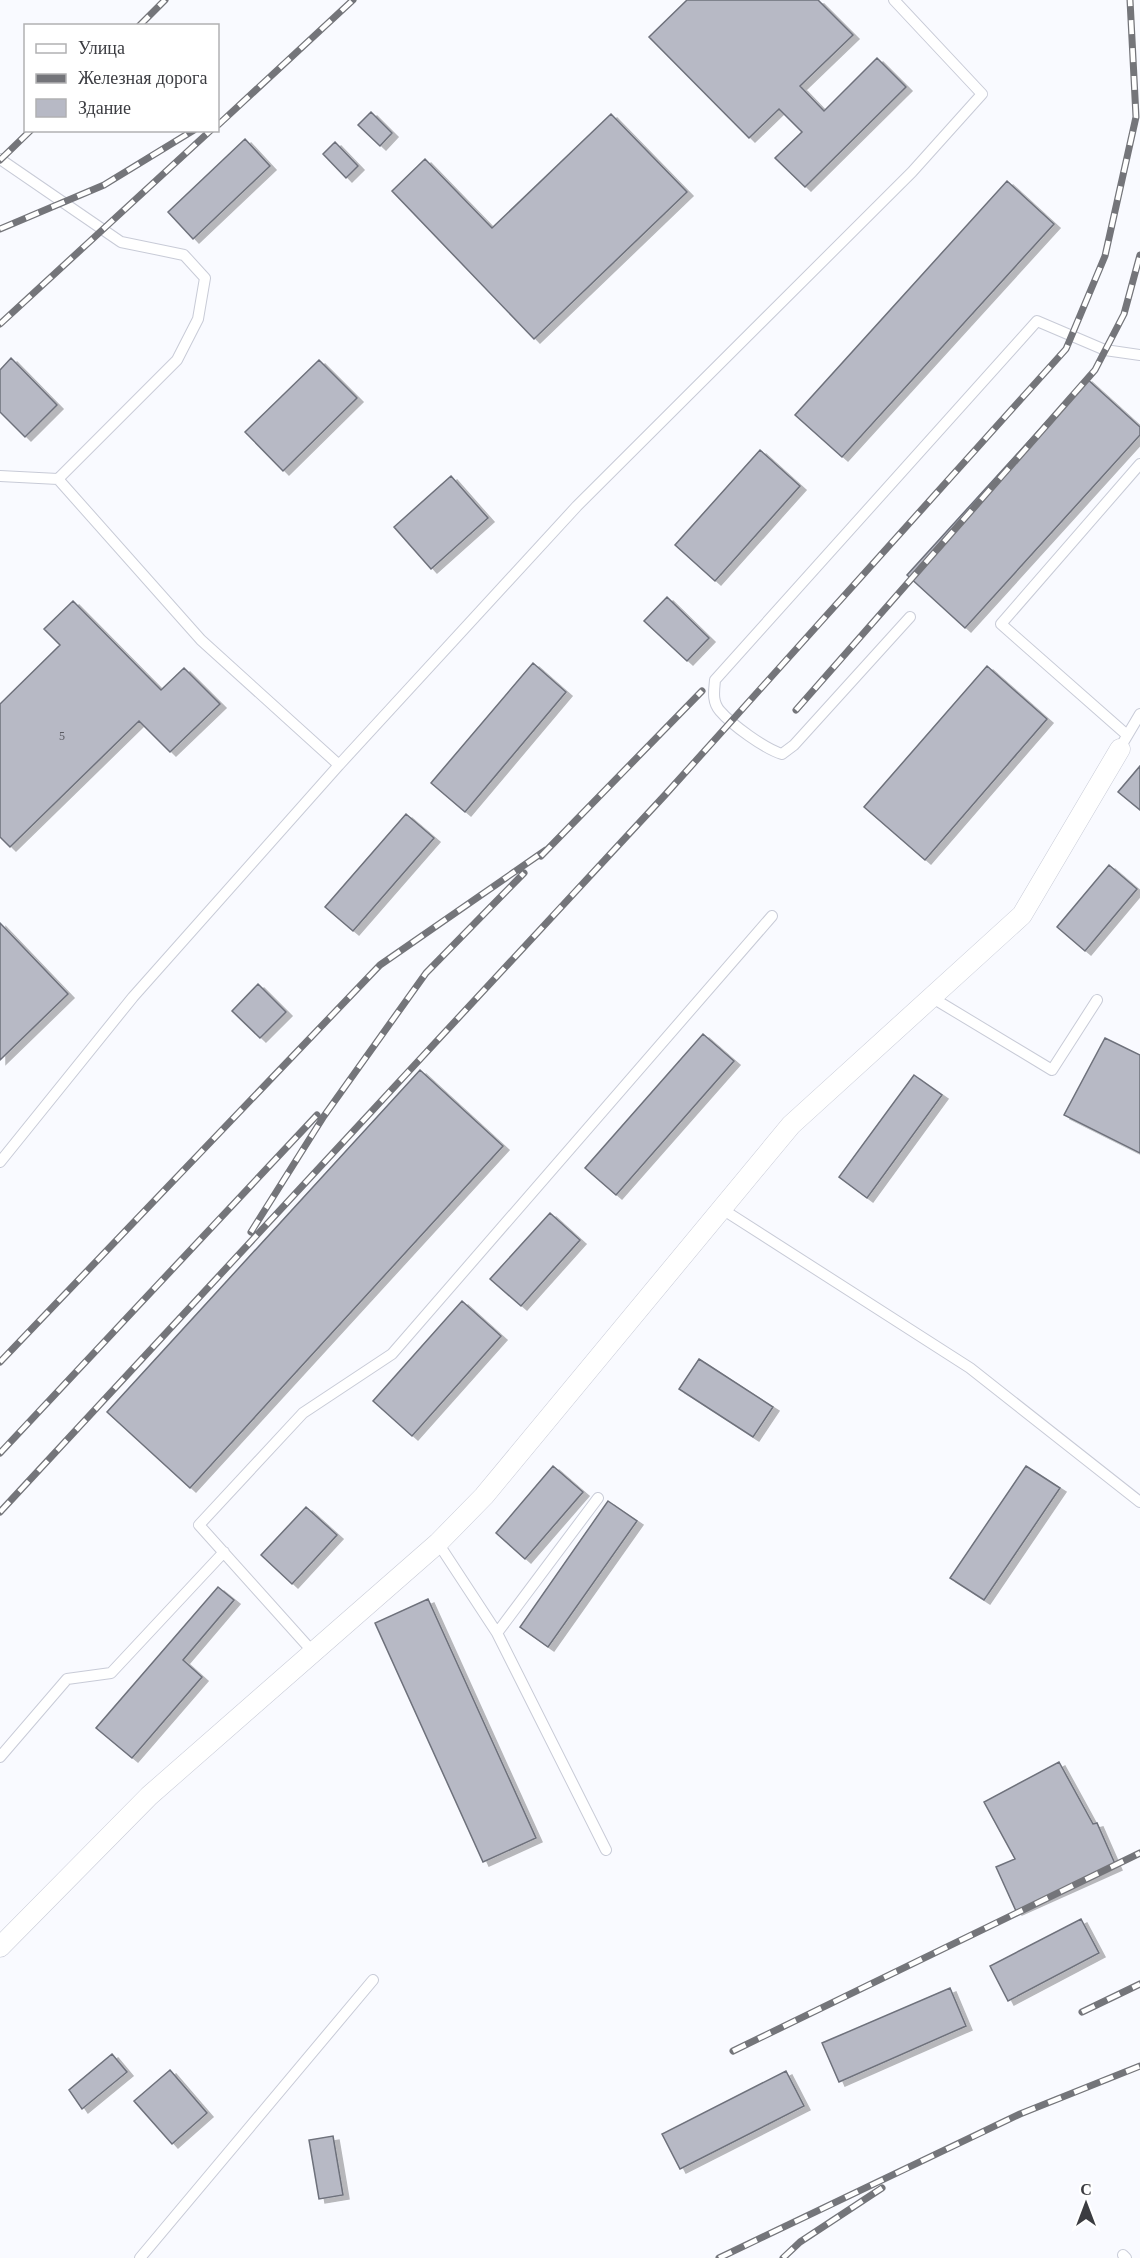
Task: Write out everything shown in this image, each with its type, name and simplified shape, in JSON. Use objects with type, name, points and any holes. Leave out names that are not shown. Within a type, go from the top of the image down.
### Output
[{"type":"street","points":[[0,1947],[149,1796],[438,1543],[484,1496],[791,1125],[1022,915],[1124,742]]},
{"type":"lane","points":[[0,1162],[133,997],[339,765],[577,506],[912,172],[982,94],[894,0]]},
{"type":"lane","points":[[0,159],[121,242],[184,255],[205,278],[198,319],[177,360],[58,479]]},
{"type":"lane","points":[[910,617],[794,745],[782,754],[769,750],[720,711],[713,695],[715,680],[1038,321],[1105,350],[1140,355]]},
{"type":"lane","points":[[1140,464],[1001,624],[1124,742],[1137,726],[1140,714]]},
{"type":"lane","points":[[0,476],[58,479],[201,640],[339,765]]},
{"type":"lane","points":[[313,1652],[199,1525],[303,1413],[392,1354],[772,916]]},
{"type":"lane","points":[[931,997],[1052,1070],[1097,1000]]},
{"type":"lane","points":[[722,1209],[970,1368],[1140,1502]]},
{"type":"lane","points":[[497,1634],[598,1498]]},
{"type":"lane","points":[[438,1543],[497,1634],[606,1850]]},
{"type":"lane","points":[[0,1757],[67,1679],[111,1673],[224,1552]]},
{"type":"lane","points":[[140,2258],[373,1980]]},
{"type":"building","points":[[687,0],[818,0],[853,35],[800,86],[824,111],[877,58],[906,87],[805,187],[775,158],[802,132],[779,109],[749,138],[649,37]]},
{"type":"building","points":[[371,112],[392,133],[380,146],[358,125]]},
{"type":"building","points":[[611,114],[687,192],[534,339],[392,191],[425,159],[492,228]]},
{"type":"building","points":[[245,139],[270,166],[193,239],[168,212]]},
{"type":"building","points":[[335,142],[358,166],[346,178],[323,154]]},
{"type":"building","points":[[1007,181],[1054,224],[842,457],[795,415]]},
{"type":"building","points":[[11,358],[57,405],[25,437],[0,412],[0,370]]},
{"type":"building","points":[[319,360],[357,398],[283,471],[245,432]]},
{"type":"building","points":[[1086,378],[1140,427],[1140,435],[965,628],[907,575]]},
{"type":"building","points":[[760,450],[800,486],[715,581],[675,545]]},
{"type":"building","points":[[451,476],[488,518],[431,569],[394,527]]},
{"type":"building","points":[[667,597],[709,638],[687,661],[644,621]]},
{"type":"building","points":[[73,601],[161,690],[184,668],[220,704],[170,752],[139,721],[10,847],[0,837],[0,704],[60,645],[44,629]]},
{"type":"building","points":[[533,663],[566,692],[465,812],[431,783]]},
{"type":"building","points":[[987,666],[1047,719],[925,860],[864,807]]},
{"type":"building","points":[[1140,766],[1140,810],[1118,792]]},
{"type":"building","points":[[406,814],[434,838],[353,931],[325,907]]},
{"type":"building","points":[[1109,865],[1137,889],[1085,951],[1057,927]]},
{"type":"building","points":[[0,923],[68,994],[0,1060]]},
{"type":"building","points":[[258,984],[286,1012],[260,1038],[232,1011]]},
{"type":"building","points":[[703,1034],[734,1061],[616,1195],[585,1168]]},
{"type":"building","points":[[1105,1038],[1140,1055],[1140,1153],[1064,1115]]},
{"type":"building","points":[[420,1070],[503,1146],[190,1488],[107,1412]]},
{"type":"building","points":[[914,1075],[942,1095],[867,1198],[839,1177]]},
{"type":"building","points":[[550,1213],[580,1240],[521,1306],[490,1279]]},
{"type":"building","points":[[462,1301],[501,1336],[412,1436],[373,1401]]},
{"type":"building","points":[[699,1359],[773,1407],[753,1437],[679,1389]]},
{"type":"building","points":[[553,1466],[583,1492],[525,1559],[496,1533]]},
{"type":"building","points":[[1026,1466],[1060,1488],[984,1600],[950,1578]]},
{"type":"building","points":[[608,1501],[637,1521],[548,1647],[520,1627]]},
{"type":"building","points":[[306,1507],[337,1535],[292,1584],[261,1555]]},
{"type":"building","points":[[218,1587],[234,1600],[183,1660],[202,1677],[132,1758],[96,1728]]},
{"type":"building","points":[[428,1599],[536,1838],[483,1862],[375,1623]]},
{"type":"building","points":[[1059,1762],[1093,1824],[1097,1823],[1116,1866],[1016,1911],[996,1867],[1015,1859],[984,1802]]},
{"type":"building","points":[[1081,1919],[1099,1953],[1008,2001],[990,1966]]},
{"type":"building","points":[[950,1988],[966,2026],[839,2082],[822,2043]]},
{"type":"building","points":[[112,2054],[127,2072],[82,2109],[69,2090]]},
{"type":"building","points":[[170,2070],[207,2113],[172,2144],[134,2101]]},
{"type":"building","points":[[786,2071],[804,2106],[680,2169],[662,2134]]},
{"type":"building","points":[[333,2136],[343,2195],[319,2199],[309,2140]]},
{"type":"railway","points":[[141,24],[165,0]]},
{"type":"railway","points":[[219,124],[353,0]]},
{"type":"railway","points":[[0,1512],[665,795],[1066,349],[1105,256],[1136,117],[1130,0]]},
{"type":"railway","points":[[0,160],[29,132]]},
{"type":"railway","points":[[0,229],[104,185],[191,132]]},
{"type":"railway","points":[[0,324],[209,132]]},
{"type":"railway","points":[[796,710],[1095,370],[1124,314],[1140,255]]},
{"type":"railway","points":[[541,856],[702,691]]},
{"type":"railway","points":[[0,1362],[380,965],[546,850]]},
{"type":"railway","points":[[251,1232],[324,1116],[426,973],[524,873]]},
{"type":"railway","points":[[0,1453],[317,1115]]},
{"type":"railway","points":[[733,2051],[1140,1853]]},
{"type":"railway","points":[[1082,2012],[1140,1984]]},
{"type":"railway","points":[[719,2258],[1020,2114],[1140,2066]]},
{"type":"railway","points":[[783,2258],[800,2242],[882,2188]]}]
